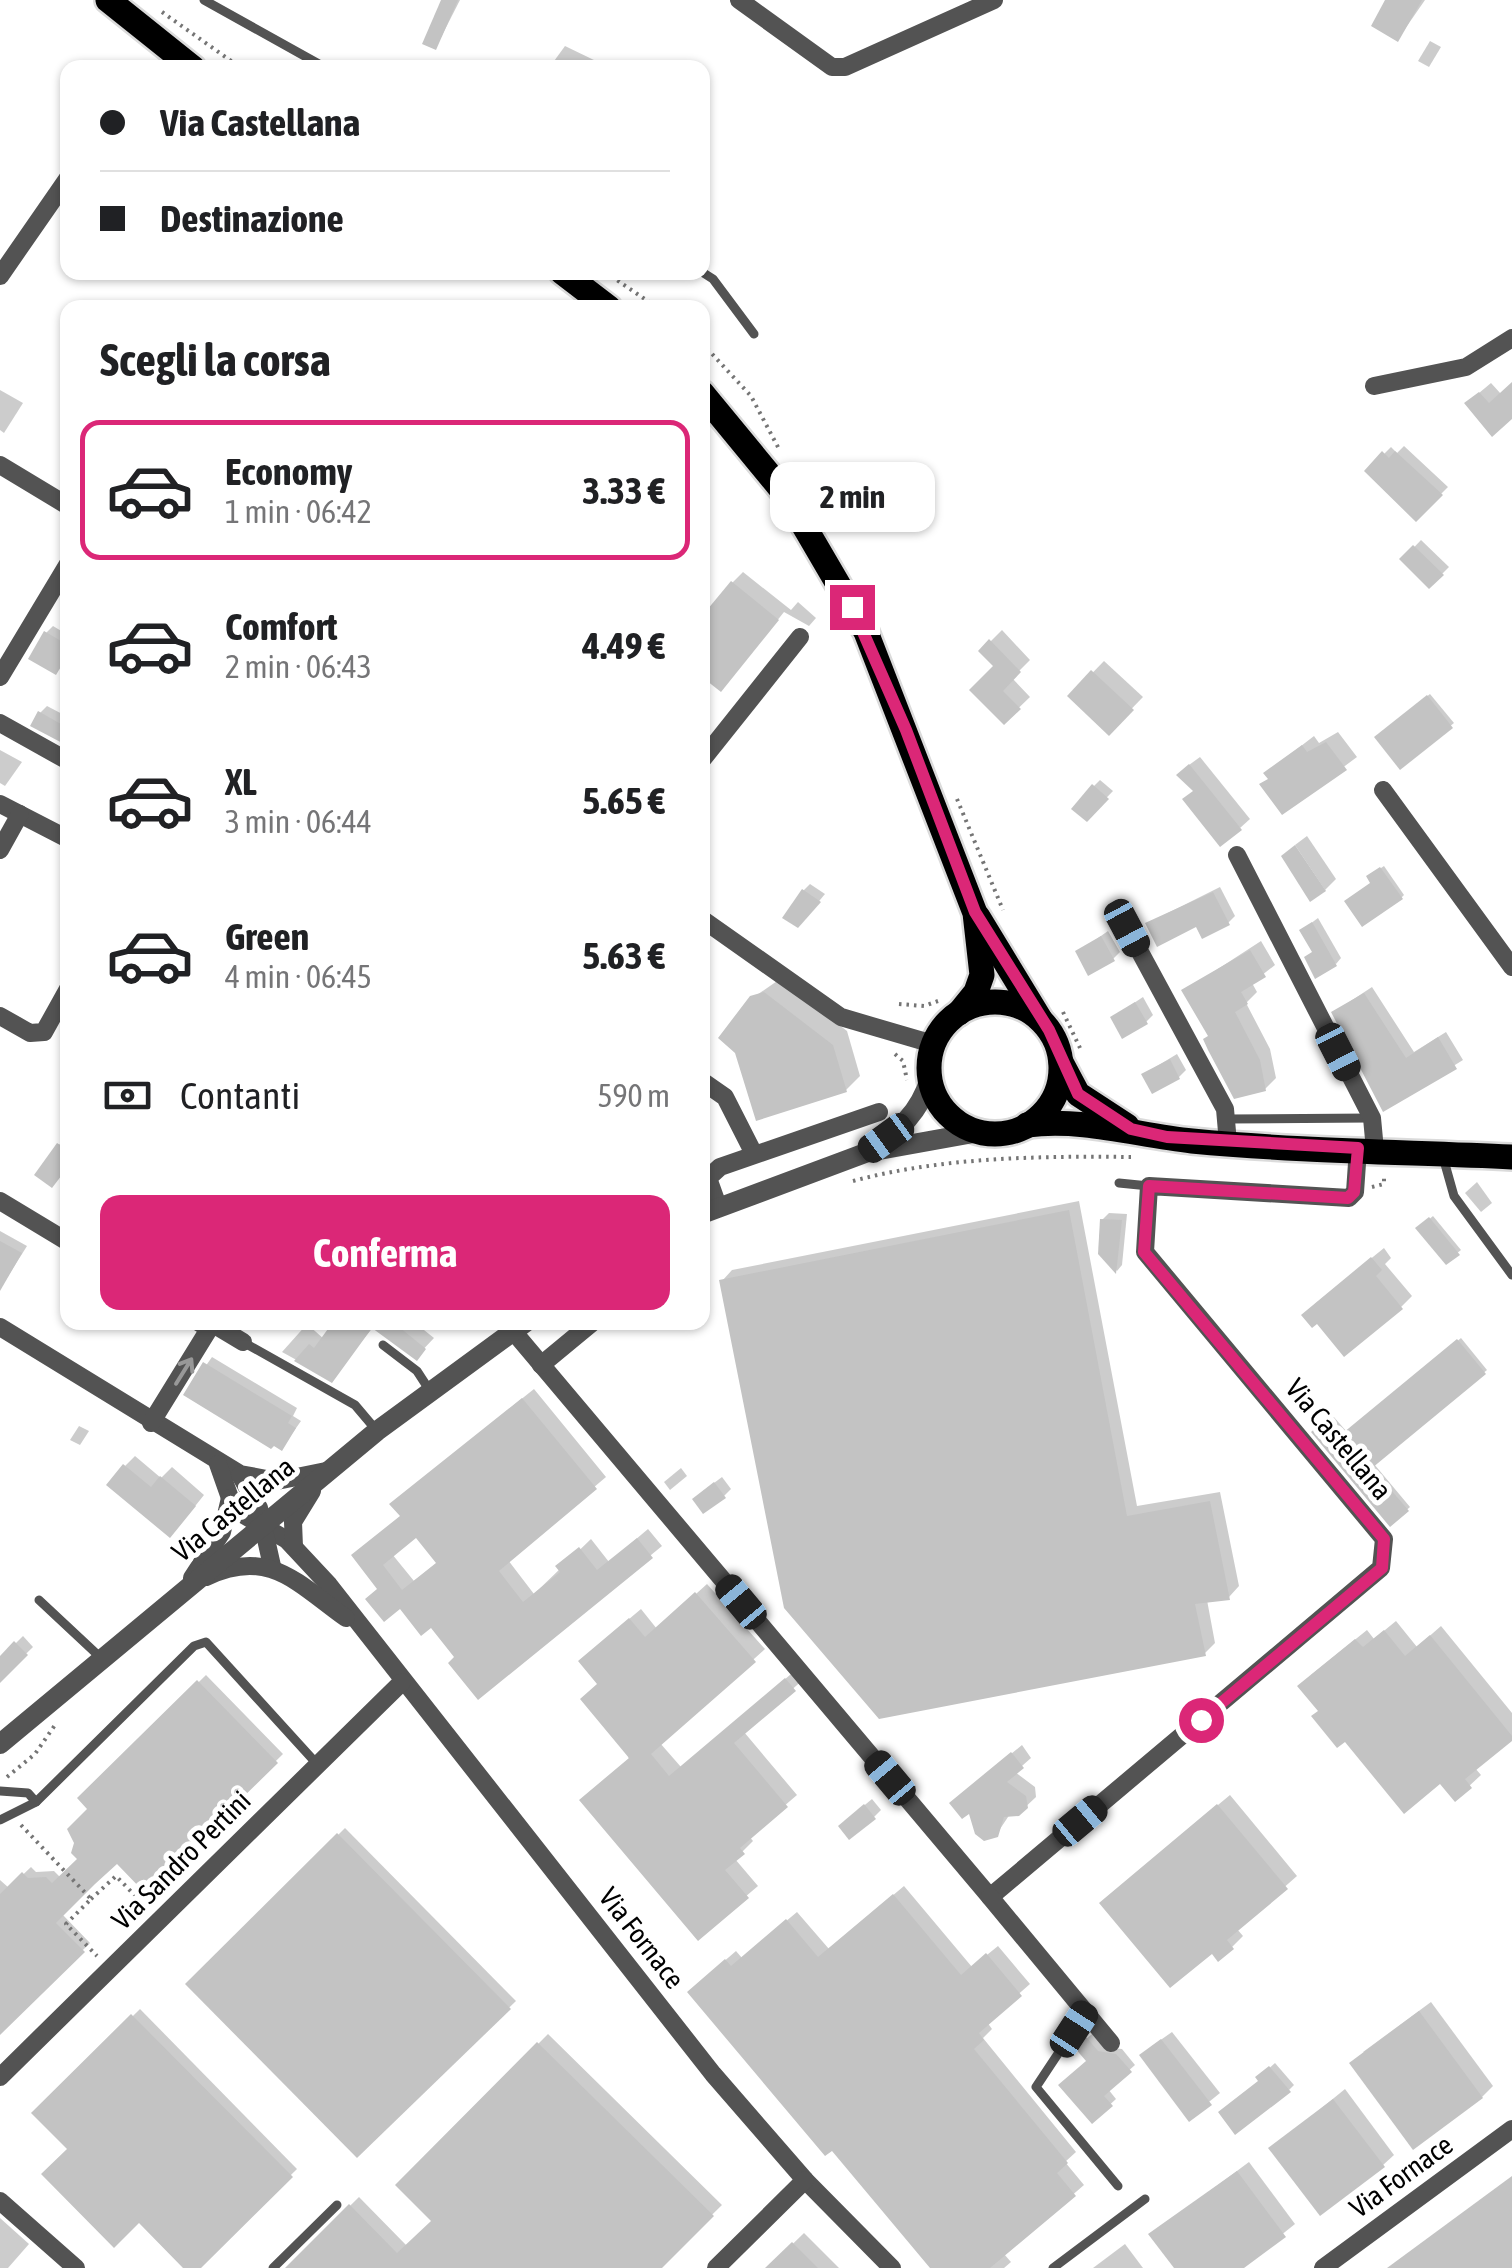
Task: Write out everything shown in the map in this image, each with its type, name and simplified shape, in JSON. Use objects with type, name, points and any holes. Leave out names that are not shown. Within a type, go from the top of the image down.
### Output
[{"type":"main road","points":[[108,0],[183,60]]},
{"type":"main road","points":[[572,280],[599,300]]},
{"type":"main road","points":[[710,403],[786,495],[866,632],[975,912],[982,975],[976,992],[953,1004],[918,1084],[946,1113],[979,1132],[1006,1132],[1055,1122],[1131,1129],[1228,1131],[1366,1149],[1512,1157]]},
{"type":"main road","points":[[975,912],[1050,1014],[1070,1054],[1078,1094],[1131,1129]]},
{"type":"main road","points":[[953,1004],[992,1002],[1050,1014]]},
{"type":"main road","points":[[1027,1125],[1055,1094],[1070,1054]]},
{"type":"street","points":[[739,0],[832,66],[846,67],[994,0]]},
{"type":"street","points":[[0,276],[60,190]]},
{"type":"street","points":[[1374,386],[1466,367],[1512,338]]},
{"type":"street","points":[[0,465],[60,501]]},
{"type":"street","points":[[0,677],[60,577]]},
{"type":"street","points":[[710,750],[800,637]]},
{"type":"street","points":[[0,723],[60,757]]},
{"type":"street","points":[[1383,790],[1512,968]]},
{"type":"street","points":[[0,804],[60,836]]},
{"type":"street","points":[[0,850],[20,814]]},
{"type":"street","points":[[1149,1186],[1348,1198],[1354,1192],[1366,1149],[1372,1118],[1237,856]]},
{"type":"street","points":[[710,925],[832,1012],[933,1044]]},
{"type":"street","points":[[1127,928],[1228,1131]]},
{"type":"street","points":[[0,1016],[30,1033],[44,1032],[60,1003]]},
{"type":"street","points":[[868,1152],[905,1125],[918,1109],[918,1084]]},
{"type":"street","points":[[710,1087],[725,1097],[754,1152]]},
{"type":"street","points":[[710,1172],[754,1152],[879,1112]]},
{"type":"street","points":[[710,1210],[868,1152],[979,1132]]},
{"type":"street","name":"Via Castellana","points":[[990,1897],[1382,1568],[1384,1539],[1144,1252],[1149,1186]]},
{"type":"street","points":[[0,1201],[60,1238]]},
{"type":"street","points":[[0,1327],[240,1474],[277,1481],[327,1471]]},
{"type":"street","points":[[151,1423],[205,1330]]},
{"type":"street","points":[[220,1330],[243,1342]]},
{"type":"street","name":"Via Castellana","points":[[0,1744],[376,1430],[516,1330]]},
{"type":"street","name":"Via Castellana","points":[[522,1330],[541,1365],[1111,2043]]},
{"type":"street","points":[[541,1365],[584,1330]]},
{"type":"street","points":[[183,1589],[222,1532],[230,1498],[218,1464]]},
{"type":"street","points":[[294,1547],[297,1512],[327,1471]]},
{"type":"street","points":[[183,1589],[236,1565],[272,1566],[259,1508],[240,1474]]},
{"type":"street","name":"Via Fornace","points":[[230,1498],[246,1519],[294,1547],[712,2074],[805,2180],[892,2268]]},
{"type":"street","name":"Via Fornace","points":[[272,1566],[363,1630]]},
{"type":"street","name":"Via Sandro Pertini","points":[[0,2077],[402,1682]]},
{"type":"street","name":"Via Fornace","points":[[1323,2268],[1512,2128]]},
{"type":"street","points":[[716,2268],[805,2180]]},
{"type":"street","points":[[0,2201],[76,2268]]},
{"type":"lane","points":[[204,0],[312,60]]},
{"type":"lane","points":[[710,277],[754,334]]},
{"type":"lane","points":[[1228,1131],[1372,1118]]},
{"type":"lane","points":[[1443,1154],[1454,1196],[1512,1275]]},
{"type":"lane","points":[[1120,1183],[1149,1186]]},
{"type":"lane","points":[[243,1342],[356,1406],[376,1430]]},
{"type":"lane","points":[[383,1344],[417,1370],[430,1391]]},
{"type":"lane","points":[[38,1600],[102,1660]]},
{"type":"lane","points":[[0,1820],[36,1802],[194,1646],[206,1642],[317,1764]]},
{"type":"lane","points":[[0,1791],[28,1793],[36,1802]]},
{"type":"lane","points":[[1086,2012],[1036,2088],[1118,2186]]},
{"type":"lane","points":[[1052,2268],[1145,2199]]},
{"type":"lane","points":[[273,2268],[336,2205]]},
{"type":"path","points":[[162,12],[230,60]]},
{"type":"path","points":[[617,280],[646,300]]},
{"type":"path","points":[[899,1004],[953,1004]]},
{"type":"path","points":[[1050,1014],[1070,1054]]},
{"type":"path","points":[[886,1049],[903,1061],[918,1084]]},
{"type":"path","points":[[920,1166],[1052,1156],[1139,1156]]},
{"type":"path","points":[[11,1815],[91,1899]]},
{"type":"path","points":[[110,1969],[66,1924],[91,1899],[116,1876],[159,1920]]},
{"type":"building","points":[[441,0],[458,0],[436,50],[422,44]]},
{"type":"building","points":[[1385,0],[1422,0],[1398,42],[1371,26]]},
{"type":"building","points":[[1512,382],[1512,419],[1492,437],[1464,403],[1479,392],[1489,403]]},
{"type":"building","points":[[1382,451],[1389,458],[1395,451],[1443,495],[1416,522],[1364,471]]},
{"type":"building","points":[[1413,545],[1444,575],[1429,589],[1399,559]]},
{"type":"building","points":[[731,581],[779,620],[721,692],[710,683],[710,606]]},
{"type":"building","points":[[44,631],[60,640],[60,668],[56,675],[28,659]]},
{"type":"building","points":[[989,639],[1021,672],[1003,691],[1021,709],[1004,725],[969,690],[993,666],[978,651]]},
{"type":"building","points":[[1091,670],[1134,710],[1109,736],[1067,696]]},
{"type":"building","points":[[1427,695],[1453,728],[1400,770],[1374,737]]},
{"type":"building","points":[[38,711],[60,723],[60,742],[30,726]]},
{"type":"building","points":[[1326,742],[1347,770],[1282,815],[1259,784],[1268,779],[1263,773],[1302,745],[1307,752]]},
{"type":"building","points":[[1189,764],[1242,830],[1220,847],[1182,799],[1193,791],[1176,775]]},
{"type":"building","points":[[1092,784],[1109,799],[1087,822],[1071,809]]},
{"type":"building","points":[[1295,845],[1326,891],[1310,902],[1281,856]]},
{"type":"building","points":[[1380,867],[1403,899],[1362,927],[1344,901],[1370,883],[1366,876]]},
{"type":"building","points":[[802,889],[821,902],[798,928],[782,918]]},
{"type":"building","points":[[1213,892],[1230,925],[1202,939],[1196,927],[1157,947],[1145,923]]},
{"type":"building","points":[[1312,922],[1337,966],[1315,979],[1304,957],[1312,952],[1299,930]]},
{"type":"building","points":[[1101,936],[1115,961],[1088,976],[1075,951]]},
{"type":"building","points":[[1250,950],[1266,977],[1241,992],[1248,1004],[1235,1012],[1260,1060],[1266,1091],[1234,1099],[1203,1039],[1208,1036],[1181,990]]},
{"type":"building","points":[[764,992],[833,1045],[847,1092],[756,1121],[735,1053],[718,1038],[750,996]]},
{"type":"building","points":[[1364,993],[1406,1058],[1438,1037],[1457,1069],[1383,1112],[1331,1012]]},
{"type":"building","points":[[1135,1002],[1148,1024],[1122,1039],[1110,1017]]},
{"type":"building","points":[[1170,1059],[1180,1079],[1152,1094],[1141,1074]]},
{"type":"building","points":[[57,1143],[60,1145],[60,1178],[52,1188],[34,1175]]},
{"type":"building","points":[[1069,1210],[1127,1516],[1210,1501],[1230,1600],[1195,1604],[1206,1656],[879,1719],[784,1608],[719,1280]]},
{"type":"building","points":[[1429,1217],[1460,1255],[1446,1265],[1415,1228]]},
{"type":"building","points":[[1100,1219],[1122,1220],[1116,1274],[1098,1254]]},
{"type":"building","points":[[0,1241],[22,1253],[0,1291]]},
{"type":"building","points":[[1371,1257],[1382,1270],[1376,1276],[1403,1309],[1344,1357],[1317,1324],[1312,1328],[1301,1315]]},
{"type":"building","points":[[327,1330],[371,1330],[332,1383],[294,1361],[309,1344],[314,1348]]},
{"type":"building","points":[[375,1330],[403,1330],[426,1349],[417,1361]]},
{"type":"building","points":[[1457,1339],[1486,1374],[1372,1468],[1409,1511],[1390,1527],[1311,1432],[1330,1416],[1343,1433]]},
{"type":"building","points":[[203,1362],[292,1416],[288,1423],[296,1428],[282,1451],[274,1446],[271,1449],[183,1395]]},
{"type":"building","points":[[522,1398],[597,1489],[499,1571],[523,1602],[560,1572],[555,1566],[579,1547],[597,1570],[637,1538],[653,1558],[478,1700],[448,1663],[454,1657],[431,1628],[421,1636],[400,1609],[384,1622],[365,1599],[377,1589],[351,1555],[400,1516],[389,1504]],"holes":[[[416,1538],[436,1563],[402,1590],[383,1565]]]},
{"type":"building","points":[[123,1464],[151,1487],[160,1476],[196,1506],[170,1538],[106,1485]]},
{"type":"building","points":[[714,1482],[726,1498],[703,1514],[692,1499]]},
{"type":"building","points":[[695,1592],[756,1662],[651,1754],[669,1776],[785,1678],[796,1691],[734,1743],[788,1807],[740,1848],[745,1854],[725,1870],[749,1898],[698,1941],[579,1800],[629,1758],[580,1699],[597,1684],[578,1661],[629,1618],[645,1637]]},
{"type":"building","points":[[1384,1630],[1405,1656],[1430,1635],[1512,1736],[1512,1741],[1465,1779],[1472,1788],[1455,1802],[1440,1784],[1404,1814],[1345,1742],[1337,1748],[1311,1716],[1318,1711],[1297,1686],[1355,1639],[1363,1647]]},
{"type":"building","points":[[14,1641],[28,1655],[0,1683],[0,1656]]},
{"type":"building","points":[[197,1680],[278,1763],[145,1893],[117,1864],[95,1884],[56,1923],[85,1952],[0,2035],[0,1894],[22,1872],[28,1878],[46,1877],[52,1883],[77,1859],[71,1853],[74,1843],[67,1829],[87,1809],[77,1798]]},
{"type":"building","points":[[1011,1752],[1024,1768],[1007,1782],[1026,1796],[1028,1808],[1019,1816],[1004,1817],[998,1837],[984,1841],[975,1834],[969,1814],[962,1819],[949,1803]]},
{"type":"building","points":[[864,1804],[876,1819],[849,1840],[838,1826]]},
{"type":"building","points":[[1217,1804],[1288,1889],[1227,1940],[1234,1949],[1218,1962],[1212,1954],[1170,1988],[1099,1903]]},
{"type":"building","points":[[337,1833],[511,2009],[357,2158],[185,1984]]},
{"type":"building","points":[[893,1894],[961,1975],[986,1953],[1022,1996],[979,2033],[984,2040],[974,2049],[1068,2163],[1057,2173],[1076,2196],[990,2268],[930,2268],[832,2151],[825,2156],[687,1992],[725,1959],[731,1966],[786,1919],[818,1957]]},
{"type":"building","points":[[1419,2011],[1483,2098],[1413,2150],[1349,2063]]},
{"type":"building","points":[[131,2014],[293,2177],[201,2268],[183,2268],[139,2223],[114,2248],[41,2174],[67,2149],[31,2113]]},
{"type":"building","points":[[1086,2037],[1098,2051],[1116,2054],[1132,2072],[1104,2096],[1113,2106],[1092,2124],[1058,2085],[1086,2061],[1074,2047]]},
{"type":"building","points":[[1161,2039],[1212,2105],[1189,2122],[1139,2055]]},
{"type":"building","points":[[537,2042],[714,2216],[662,2268],[285,2268],[349,2204],[397,2253],[431,2221],[395,2185]]},
{"type":"building","points":[[1269,2066],[1291,2092],[1235,2135],[1218,2112],[1258,2081],[1255,2077]]},
{"type":"building","points":[[1333,2099],[1385,2167],[1320,2216],[1268,2148]]},
{"type":"building","points":[[1237,2171],[1286,2237],[1244,2268],[1174,2268],[1148,2234]]},
{"type":"building","points":[[1512,2176],[1512,2268],[1387,2268]]},
{"type":"building","points":[[792,2242],[818,2268],[765,2268]]},
{"type":"route","points":[[852,607],[906,730],[975,912],[1049,1030],[1078,1094],[1131,1129],[1167,1137],[1358,1148],[1354,1192],[1348,1198],[1149,1186],[1144,1252],[1384,1539],[1382,1568],[1201,1720]]}]
